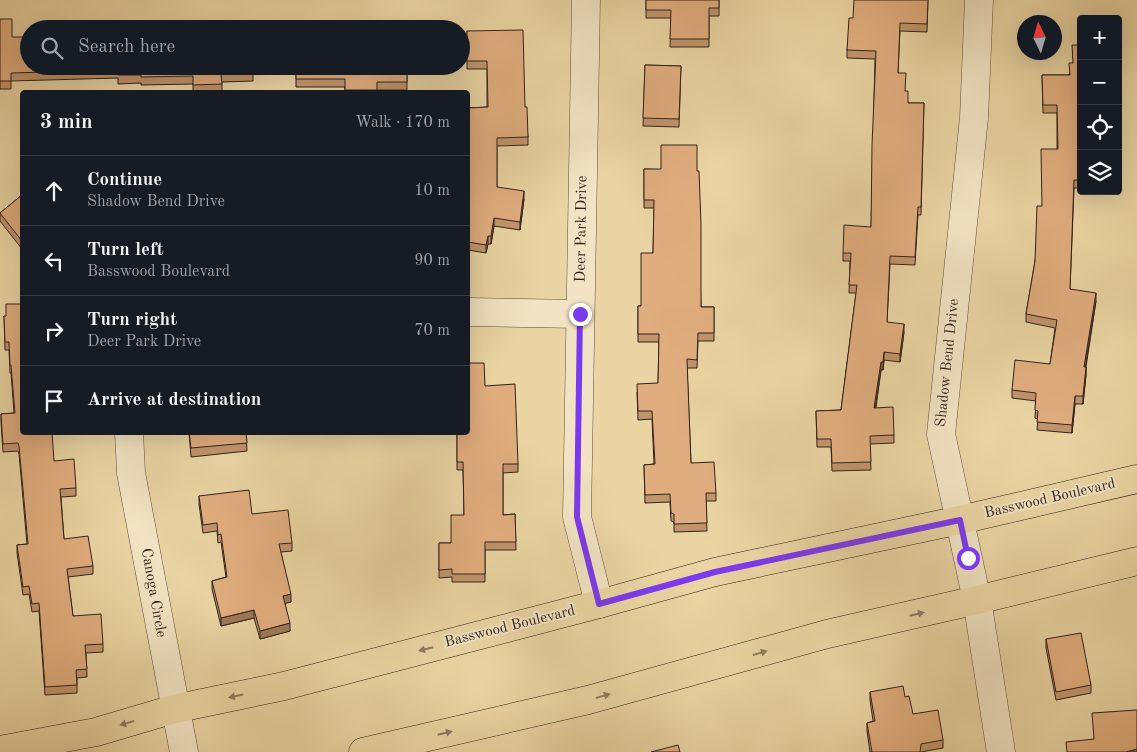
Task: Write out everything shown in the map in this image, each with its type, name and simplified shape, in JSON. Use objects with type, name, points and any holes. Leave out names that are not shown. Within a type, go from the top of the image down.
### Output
[{"type":"main road","name":"Basswood Boulevard","points":[[0,750],[96,732],[174,709],[284,686],[715,572],[960,520],[1137,479]]},
{"type":"main road","points":[[363,752],[588,700],[827,634],[1137,561]]},
{"type":"street","name":"Deer Park Drive","points":[[586,0],[577,517],[599,604]]},
{"type":"street","name":"Shadow Bend Drive","points":[[979,0],[974,118],[941,434],[977,600],[1001,752]]},
{"type":"street","points":[[470,312],[580,314]]},
{"type":"street","name":"Canoga Circle","points":[[129,435],[131,473],[174,709],[184,752]]},
{"type":"building","points":[[646,0],[719,0],[719,8],[709,8],[709,39],[670,39],[671,10],[646,10]]},
{"type":"building","points":[[854,0],[928,0],[927,24],[900,23],[898,73],[906,73],[905,91],[908,91],[908,103],[924,103],[921,207],[918,207],[915,257],[890,256],[887,322],[904,324],[900,354],[884,352],[874,408],[893,407],[894,435],[870,436],[871,462],[832,463],[831,439],[817,439],[816,411],[841,410],[857,285],[849,285],[851,253],[843,253],[844,225],[871,227],[876,51],[847,50],[849,18],[853,18]]},
{"type":"building","points":[[0,19],[12,19],[12,37],[20,37],[20,73],[11,73],[11,81],[0,81]]},
{"type":"building","points":[[523,30],[525,107],[527,107],[528,137],[497,138],[497,187],[524,191],[520,222],[494,218],[491,236],[488,236],[486,245],[470,242],[470,108],[488,107],[487,61],[470,61],[470,31]]},
{"type":"building","points":[[1072,45],[1077,45],[1077,180],[1074,180],[1070,289],[1096,293],[1084,367],[1086,367],[1083,396],[1075,396],[1072,425],[1037,422],[1038,411],[1035,410],[1036,393],[1012,390],[1015,360],[1050,364],[1057,320],[1026,314],[1035,261],[1037,206],[1042,206],[1041,149],[1058,149],[1057,105],[1043,105],[1042,75],[1070,75],[1069,63],[1073,63]]},
{"type":"building","points":[[645,65],[681,66],[679,119],[643,118]]},
{"type":"building","points":[[141,75],[221,75],[222,84],[193,85],[193,76],[141,77]]},
{"type":"building","points":[[296,75],[407,75],[407,82],[377,82],[377,90],[345,90],[345,79],[296,79]]},
{"type":"building","points":[[661,145],[697,145],[701,224],[701,307],[714,307],[714,333],[698,333],[697,360],[687,359],[691,463],[714,462],[716,493],[706,493],[707,523],[674,524],[674,514],[671,513],[670,494],[645,495],[644,465],[655,464],[652,411],[638,411],[637,384],[658,383],[659,334],[638,334],[638,306],[641,306],[641,253],[653,253],[654,200],[644,200],[644,169],[661,169]]},
{"type":"building","points":[[20,197],[20,238],[0,213]]},
{"type":"building","points":[[6,304],[20,304],[20,435],[52,435],[54,461],[74,459],[76,488],[60,489],[64,539],[88,536],[93,566],[67,569],[73,616],[101,614],[103,644],[85,645],[87,669],[76,670],[77,685],[45,687],[39,603],[32,604],[29,586],[23,587],[17,545],[28,544],[19,446],[18,443],[3,444],[1,414],[15,413],[9,342],[5,342],[4,316],[6,316]]},
{"type":"building","points":[[470,363],[484,363],[485,386],[515,384],[518,464],[503,464],[503,515],[515,514],[516,542],[485,542],[485,574],[452,574],[452,569],[439,570],[439,543],[451,543],[451,515],[464,515],[463,462],[457,462],[457,435],[470,435]]},
{"type":"building","points":[[189,435],[246,435],[247,443],[191,448]]},
{"type":"building","points":[[249,490],[252,514],[288,510],[292,543],[279,544],[291,594],[283,596],[290,623],[260,631],[254,610],[221,618],[212,581],[227,577],[221,534],[218,535],[217,523],[203,525],[199,496]]},
{"type":"building","points":[[1081,633],[1091,685],[1056,692],[1046,639]]},
{"type":"building","points":[[903,686],[905,697],[909,696],[913,714],[938,710],[943,740],[921,744],[920,752],[872,752],[867,723],[875,721],[870,692]]},
{"type":"building","points":[[1137,710],[1137,749],[1126,752],[1067,752],[1066,742],[1094,739],[1092,713]]},
{"type":"building","points":[[678,745],[680,752],[651,752]]},
{"type":"route","points":[[580,314],[577,517],[599,604],[715,572],[960,520],[968,558]]}]
